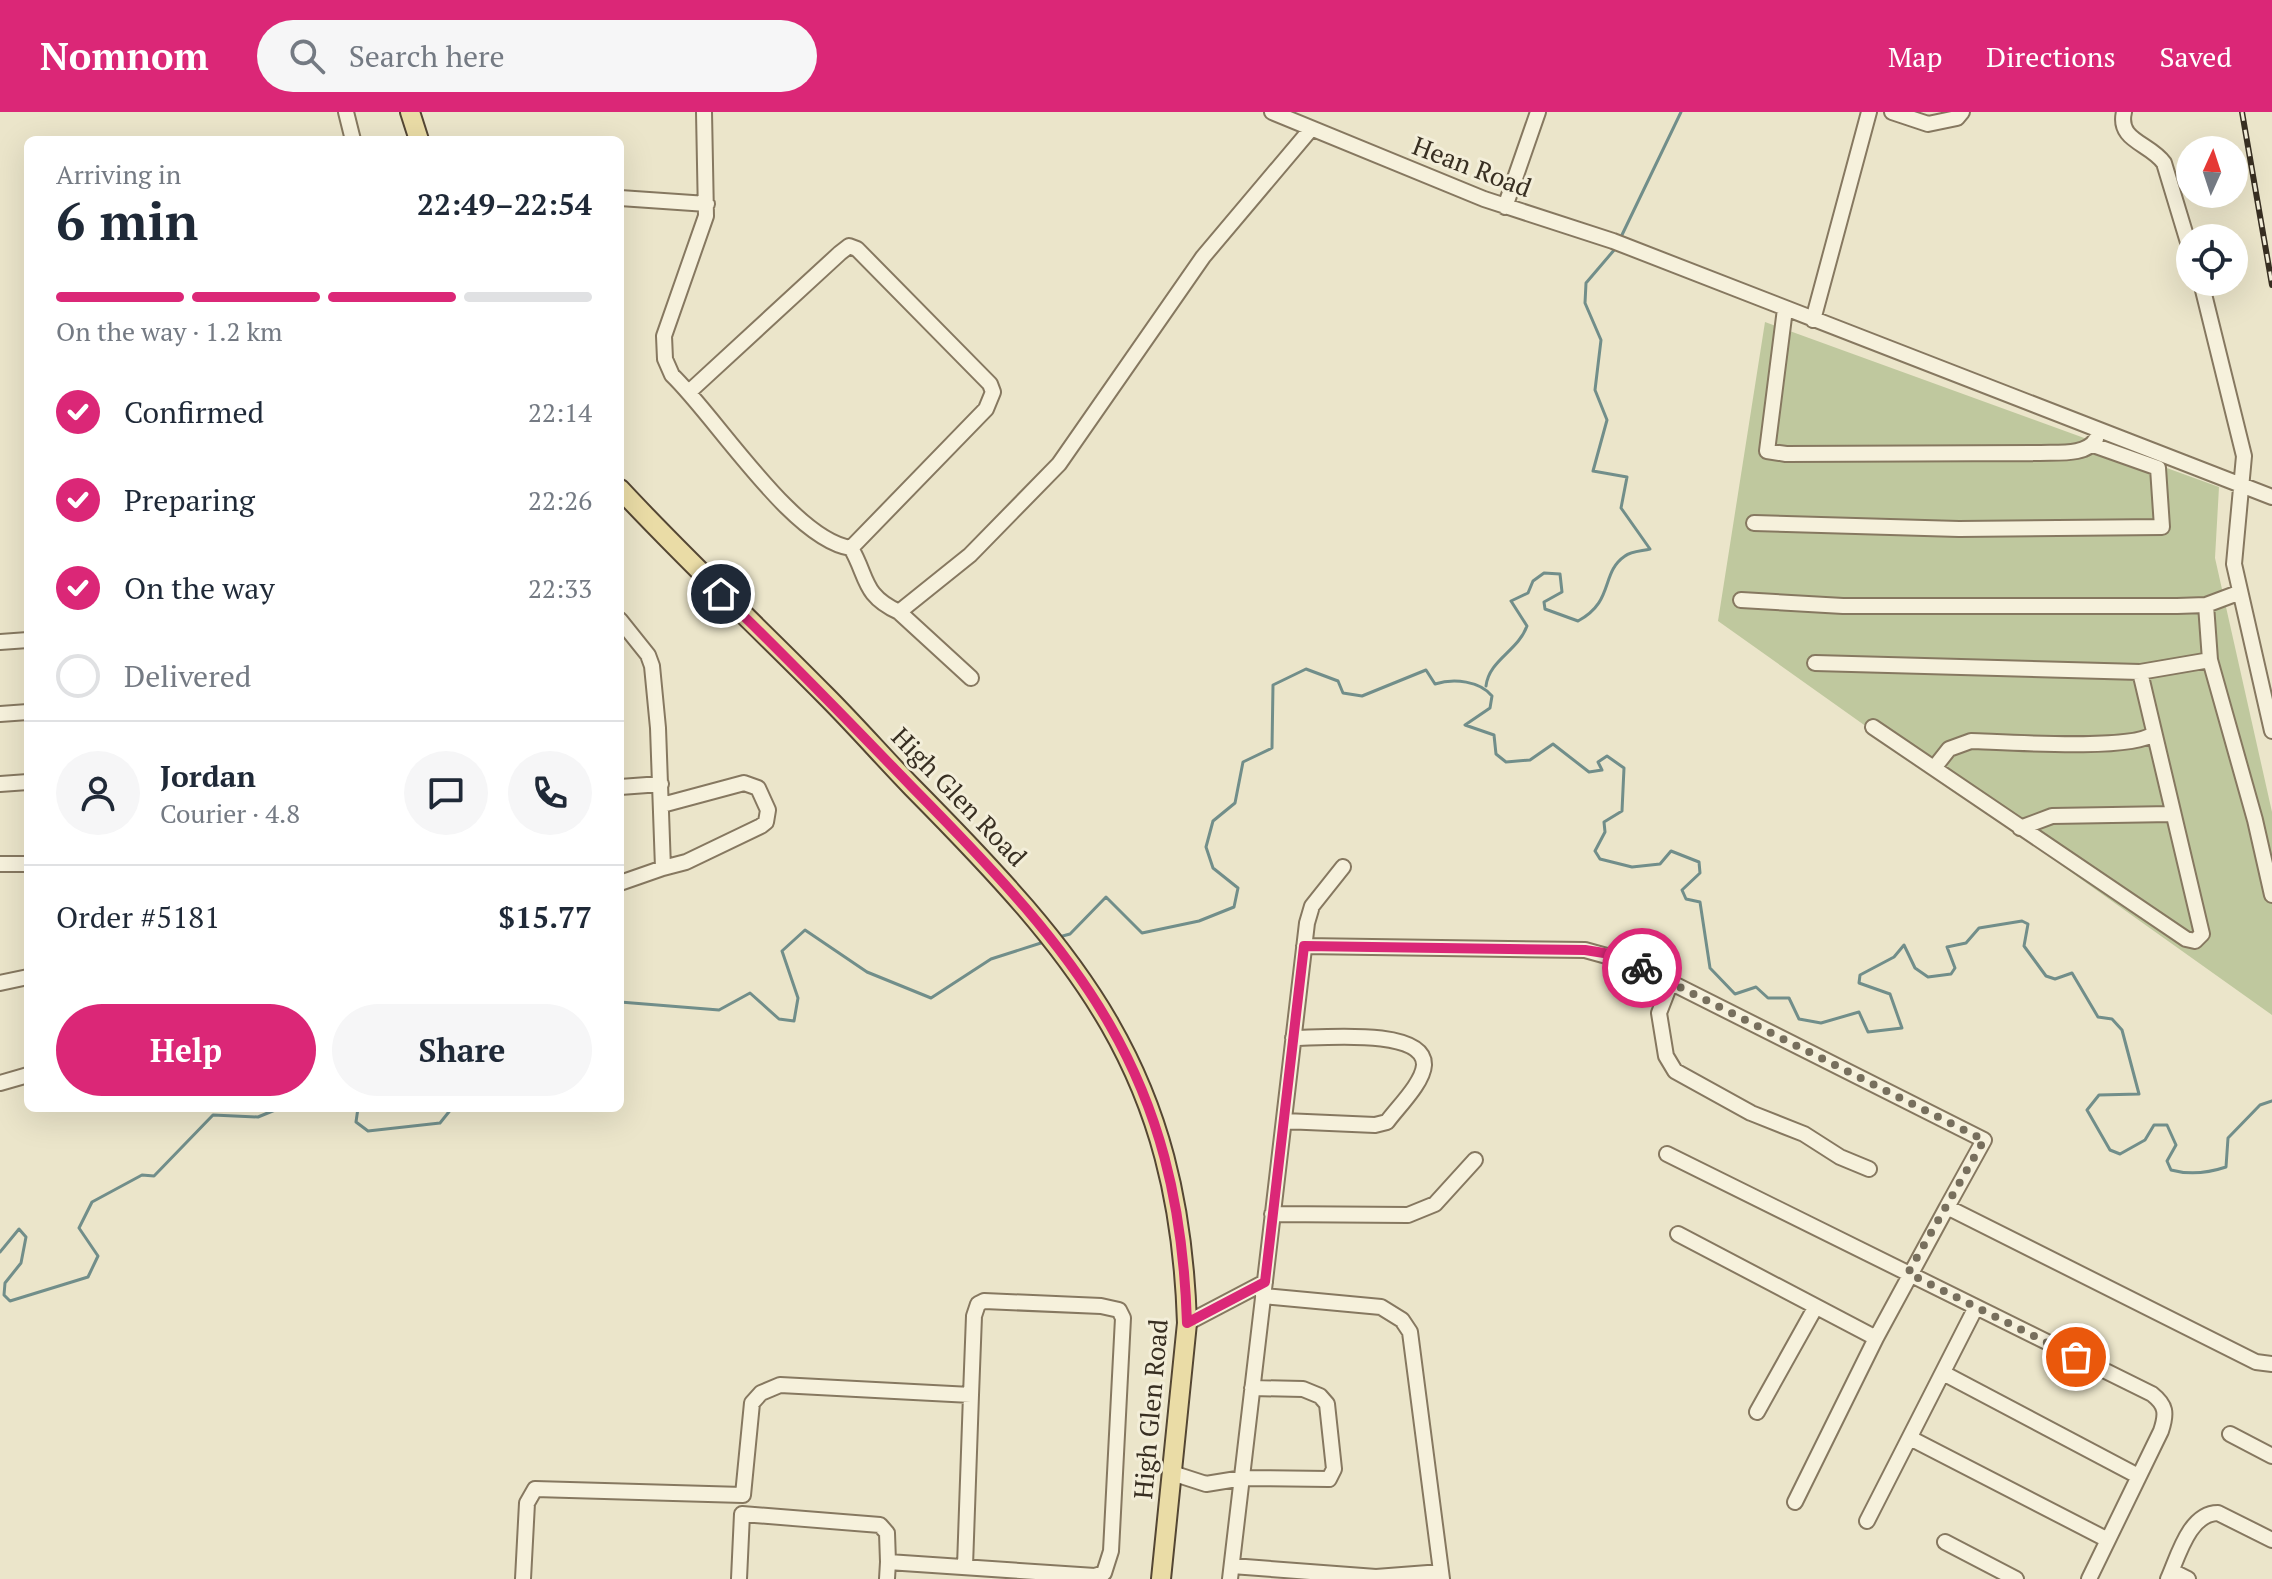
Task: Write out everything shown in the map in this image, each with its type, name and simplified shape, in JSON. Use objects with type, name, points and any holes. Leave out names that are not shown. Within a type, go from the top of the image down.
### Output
[{"type":"main road","points":[[410,112],[418,136]]},
{"type":"main road","name":"High Glen Road","points":[[624,493],[959,832],[1052,936],[1112,1026],[1151,1109],[1170,1171],[1180,1226],[1187,1323],[1161,1579]]},
{"type":"street","points":[[346,112],[352,136]]},
{"type":"street","points":[[704,112],[707,204],[663,348],[672,375],[752,469],[823,540],[851,548],[859,563],[863,582],[886,606],[899,612],[971,678]]},
{"type":"street","name":"Hean Road","points":[[1272,112],[1505,207],[1617,244],[1813,320],[2096,438]]},
{"type":"street","points":[[1505,207],[1538,112]]},
{"type":"street","points":[[1813,320],[1869,112]]},
{"type":"street","points":[[1892,112],[1928,124],[1957,118],[1962,112]]},
{"type":"street","points":[[2124,112],[2122,122],[2128,135],[2156,151],[2164,163],[2182,224]]},
{"type":"street","points":[[899,612],[970,555],[1059,464],[1203,257],[1311,129]]},
{"type":"street","points":[[624,198],[707,204]]},
{"type":"street","points":[[689,392],[840,253],[849,246],[857,249],[990,384],[993,392],[986,409],[851,548]]},
{"type":"street","points":[[2204,296],[2244,456],[2234,541],[2238,593],[2272,731]]},
{"type":"street","points":[[1785,309],[1767,451],[1786,454],[2014,453],[2081,450],[2096,438]]},
{"type":"street","points":[[2096,438],[2272,497]]},
{"type":"street","points":[[1754,523],[1959,529],[2162,527],[2158,468],[2096,438]]},
{"type":"street","points":[[1741,600],[1843,606],[2206,605],[2238,593]]},
{"type":"street","points":[[2206,605],[2210,660],[2272,895]]},
{"type":"street","points":[[624,625],[648,655],[652,666],[661,784],[663,868]]},
{"type":"street","points":[[0,642],[24,640]]},
{"type":"street","points":[[1815,663],[2140,672],[2210,660]]},
{"type":"street","points":[[1873,727],[2186,939],[2195,941],[2202,934],[2140,672]]},
{"type":"street","points":[[0,714],[24,712]]},
{"type":"street","points":[[1934,768],[1949,749],[1971,741],[2114,743],[2146,740],[2153,734]]},
{"type":"street","points":[[0,784],[24,782]]},
{"type":"street","points":[[624,882],[686,862],[761,826],[766,822],[768,810],[758,788],[744,783],[662,805]]},
{"type":"street","points":[[624,787],[661,784]]},
{"type":"street","points":[[2020,828],[2052,816],[2172,814]]},
{"type":"street","points":[[0,864],[24,864]]},
{"type":"street","points":[[1187,1323],[1264,1289],[1381,1307],[1402,1320],[1410,1332],[1442,1575],[1376,1577],[1231,1573],[1243,1478],[1252,1388],[1264,1289],[1272,1214],[1284,1121],[1304,946],[1312,906],[1343,867]]},
{"type":"street","points":[[1304,946],[1585,950],[1632,963],[1984,1140],[1908,1273],[1795,1502]]},
{"type":"street","points":[[0,983],[24,978]]},
{"type":"street","points":[[1671,982],[1659,1013],[1666,1056],[1675,1071],[1751,1113],[1804,1134],[1840,1157],[1869,1169]]},
{"type":"street","points":[[1284,1121],[1375,1125],[1387,1122],[1422,1074],[1424,1064],[1417,1049],[1392,1038],[1293,1038]]},
{"type":"street","points":[[0,1083],[24,1076]]},
{"type":"street","points":[[1667,1154],[2152,1394],[2163,1404],[2166,1410],[2161,1431],[2089,1579]]},
{"type":"street","points":[[1272,1214],[1408,1215],[1435,1204],[1475,1160]]},
{"type":"street","points":[[1947,1207],[2256,1362],[2272,1364]]},
{"type":"street","points":[[1678,1234],[1876,1338]]},
{"type":"street","points":[[888,1562],[1095,1576],[1107,1570],[1111,1551],[1123,1318],[1111,1306],[984,1301],[978,1304],[974,1316],[965,1566]]},
{"type":"street","points":[[1867,1521],[1945,1374],[1976,1307]]},
{"type":"street","points":[[1757,1412],[1815,1308]]},
{"type":"street","points":[[1945,1374],[2138,1476]]},
{"type":"street","points":[[739,1579],[752,1403],[780,1385],[971,1395]]},
{"type":"street","points":[[1172,1473],[1206,1484],[1243,1478],[1323,1481],[1333,1475],[1327,1404],[1320,1396],[1303,1389],[1252,1388]]},
{"type":"street","points":[[2230,1434],[2272,1456]]},
{"type":"street","points":[[1910,1438],[2108,1540]]},
{"type":"street","points":[[523,1579],[527,1503],[535,1489],[743,1495]]},
{"type":"street","points":[[2188,1579],[2170,1575],[2196,1522],[2208,1513],[2218,1513],[2272,1540]]},
{"type":"street","points":[[742,1514],[880,1525],[887,1533],[887,1579]]},
{"type":"street","points":[[1945,1542],[2012,1578]]},
{"type":"green space","points":[[1765,322],[2219,487],[2215,558],[2272,812],[2272,1015],[1718,621]]},
{"type":"waterway","points":[[1620,239],[1681,112]]},
{"type":"waterway","points":[[1486,686],[1492,669],[1523,635],[1527,626],[1511,601],[1528,593],[1533,581],[1544,573],[1560,574],[1562,592],[1544,602],[1545,609],[1578,621],[1597,605],[1617,563],[1630,553],[1650,549],[1621,508],[1627,477],[1593,471],[1607,420],[1595,390],[1601,340],[1585,303],[1586,283],[1615,249]]},
{"type":"waterway","points":[[1059,937],[1070,934],[1106,897],[1142,933],[1199,921],[1234,907],[1238,888],[1213,868],[1206,847],[1213,821],[1235,803],[1243,762],[1272,748],[1273,685],[1306,669],[1338,681],[1343,693],[1362,696],[1426,670],[1435,684],[1466,682],[1481,687],[1492,696],[1490,708],[1465,725],[1494,735],[1496,754],[1506,762],[1530,760],[1553,744],[1589,772],[1602,770],[1598,762],[1607,756],[1624,768],[1622,811],[1604,822],[1605,832],[1595,851],[1600,859],[1632,867],[1660,864],[1671,851],[1699,862],[1700,873],[1682,890],[1686,899],[1700,902],[1710,968],[1735,994],[1756,987],[1768,998],[1789,998],[1799,1019],[1821,1023],[1859,1012],[1868,1032],[1902,1028],[1890,994],[1859,983],[1860,975],[1894,957],[1904,945],[1915,968],[1928,977],[1951,974],[1955,968],[1947,947],[1966,943],[1979,928],[2022,921],[2028,924],[2024,946],[2046,976],[2055,979],[2072,973],[2098,1017],[2112,1019],[2122,1030],[2139,1094],[2099,1095],[2087,1110],[2110,1150],[2120,1154],[2145,1140],[2154,1125],[2167,1125],[2176,1145],[2167,1161],[2171,1170],[2192,1173],[2226,1167],[2228,1138],[2260,1105],[2272,1101]]},
{"type":"waterway","points":[[624,1002],[719,1010],[750,993],[779,1019],[794,1021],[798,998],[782,951],[805,930],[867,972],[931,998],[991,959],[1044,942]]},
{"type":"waterway","points":[[0,1252],[19,1229],[26,1237],[21,1263],[5,1283],[4,1295],[10,1301],[88,1277],[98,1256],[79,1228],[92,1202],[142,1175],[154,1176],[213,1115],[258,1117],[270,1112]]},
{"type":"waterway","points":[[357,1112],[356,1122],[368,1131],[440,1123],[449,1112]]},
{"type":"railway","points":[[2242,112],[2272,285]]},
{"type":"way so far","points":[[1642,968],[1984,1140],[1908,1273],[2076,1357]]},
{"type":"route","points":[[721,594],[827,696],[959,832],[1044,926],[1089,987],[1129,1058],[1151,1109],[1170,1171],[1180,1226],[1187,1323],[1265,1282],[1304,946],[1585,950],[1604,953],[1642,968]]}]
